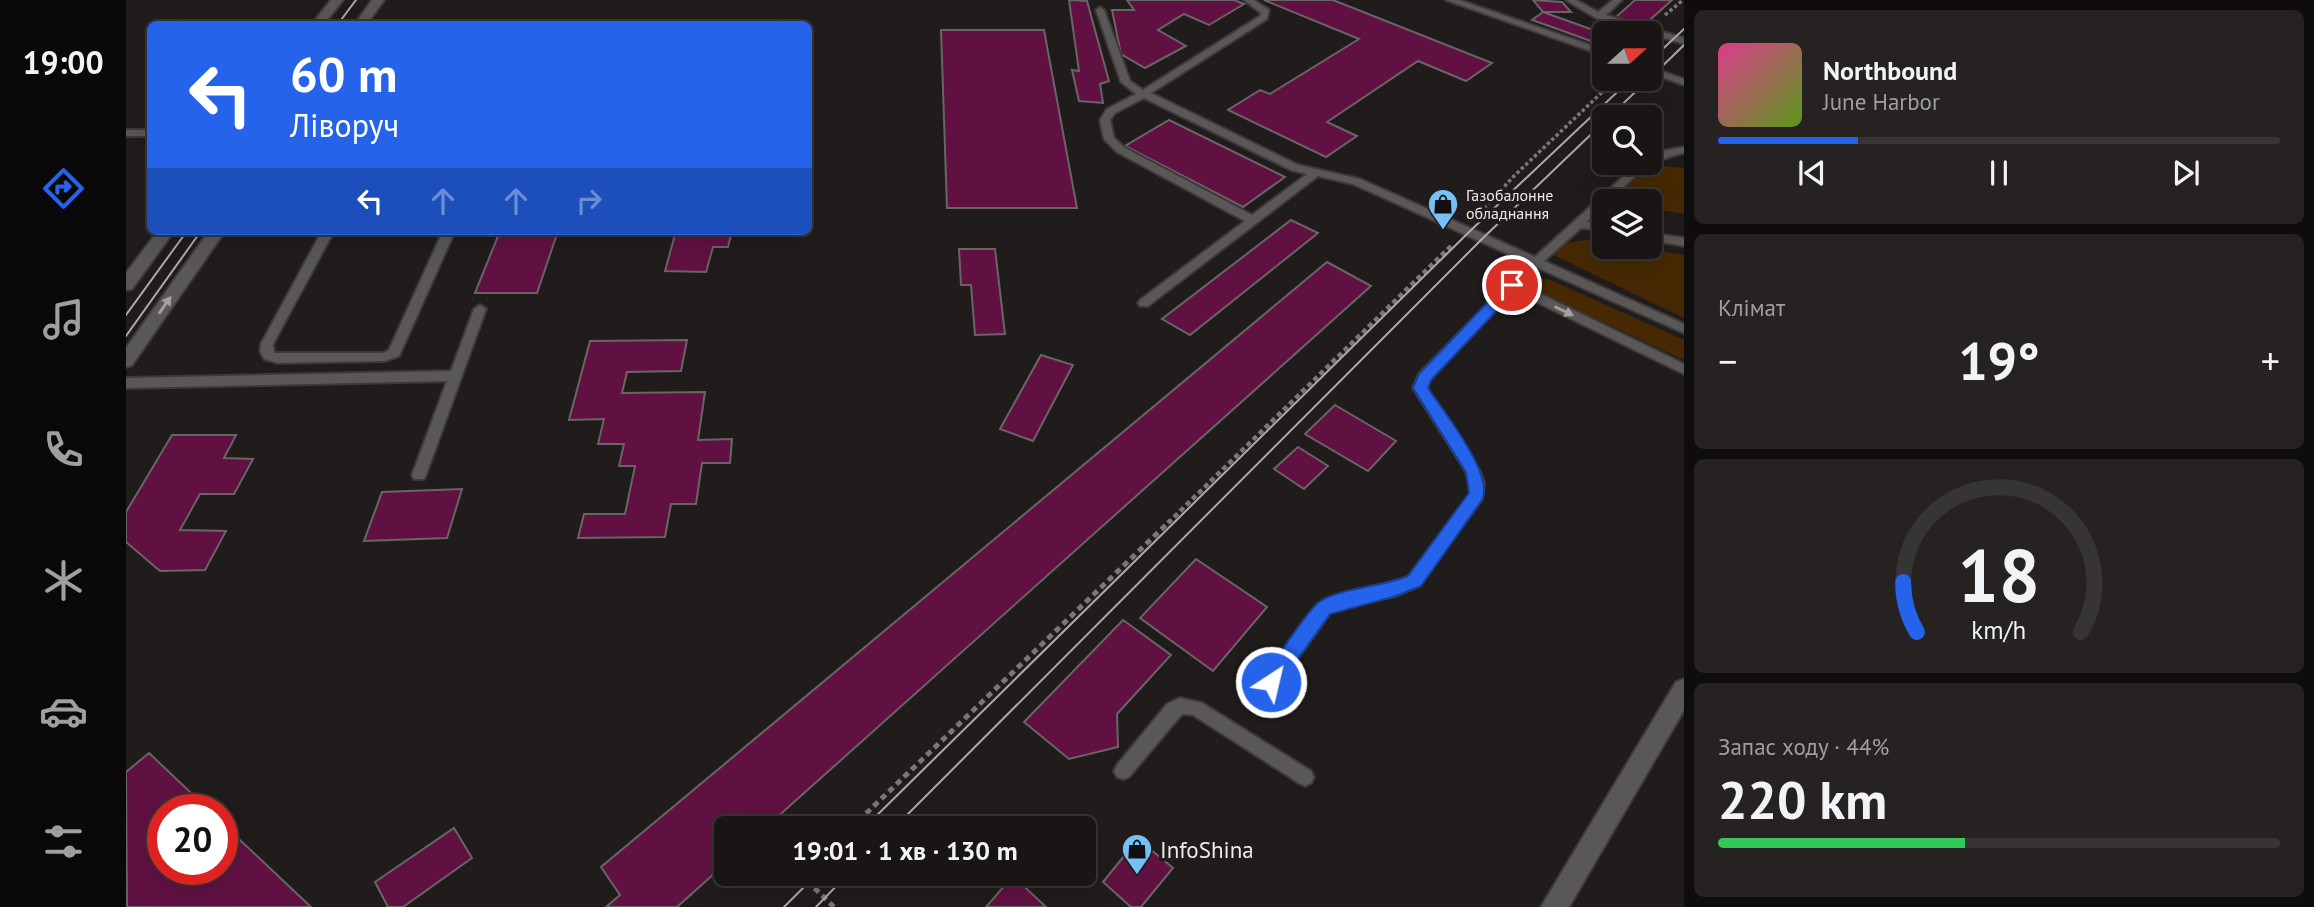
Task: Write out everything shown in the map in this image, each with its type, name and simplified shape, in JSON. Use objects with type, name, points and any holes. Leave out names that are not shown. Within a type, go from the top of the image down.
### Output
[{"type":"street","points":[[320,21],[337,0]]},
{"type":"street","points":[[363,21],[378,0]]},
{"type":"street","points":[[126,285],[163,235]]},
{"type":"street","points":[[126,361],[214,235]]},
{"type":"street","points":[[1554,907],[1684,689]]},
{"type":"lane","points":[[1248,0],[1263,7],[1266,12],[1264,17],[1143,94],[1106,114],[1106,132],[1114,145],[1252,220]]},
{"type":"lane","points":[[1450,0],[1592,49]]},
{"type":"lane","points":[[1570,0],[1599,16],[1684,41]]},
{"type":"lane","points":[[1599,16],[1618,0]]},
{"type":"lane","points":[[1100,10],[1126,82],[1143,94],[1295,168],[1334,174],[1356,181],[1684,329]]},
{"type":"lane","points":[[1662,74],[1684,82]]},
{"type":"lane","points":[[126,134],[147,133]]},
{"type":"lane","points":[[1662,155],[1684,150]]},
{"type":"lane","points":[[1144,303],[1315,173]]},
{"type":"lane","points":[[1271,682],[1324,608],[1333,603],[1396,589],[1414,581],[1477,495],[1478,488],[1473,471],[1420,388],[1424,377],[1512,285],[1631,175]]},
{"type":"lane","points":[[1578,224],[1592,226]]},
{"type":"lane","points":[[326,235],[267,344],[266,351],[270,356],[278,359],[385,357],[394,354],[447,235]]},
{"type":"lane","points":[[1662,238],[1684,242]]},
{"type":"lane","points":[[1512,285],[1684,369]]},
{"type":"lane","points":[[419,475],[480,309]]},
{"type":"lane","points":[[126,383],[456,376]]},
{"type":"lane","points":[[1123,771],[1172,709],[1188,706],[1196,708],[1305,777]]},
{"type":"path","points":[[863,816],[1240,454],[1444,254],[1514,176],[1603,91]]},
{"type":"path","points":[[812,886],[834,907]]},
{"type":"shaded area","points":[[1662,166],[1684,168],[1684,214],[1662,210],[1662,189],[1622,189],[1639,175],[1662,175]]},
{"type":"shaded area","points":[[1592,239],[1592,259],[1662,259],[1662,251],[1684,255],[1684,318],[1554,255],[1566,243]]},
{"type":"shaded area","points":[[1548,279],[1684,340],[1684,360],[1539,292],[1533,284],[1538,280]]},
{"type":"building","points":[[1069,0],[1087,1],[1109,81],[1100,84],[1103,103],[1079,101],[1072,70],[1079,71]]},
{"type":"building","points":[[1127,0],[1234,0],[1244,4],[1209,25],[1184,14],[1158,30],[1186,46],[1145,68],[1121,54],[1112,10],[1134,10]]},
{"type":"building","points":[[1264,0],[1333,0],[1492,63],[1466,81],[1418,61],[1327,122],[1357,136],[1326,157],[1228,110],[1260,90],[1270,94],[1359,39]]},
{"type":"building","points":[[1533,0],[1562,2],[1571,12],[1543,12]]},
{"type":"building","points":[[1635,0],[1672,0],[1649,21],[1628,21],[1616,17]]},
{"type":"building","points":[[1543,12],[1592,30],[1592,41],[1532,20]]},
{"type":"building","points":[[941,30],[1044,30],[1077,208],[947,208]]},
{"type":"building","points":[[1169,120],[1285,177],[1243,207],[1125,146]]},
{"type":"building","points":[[1291,220],[1318,233],[1190,335],[1162,319]]},
{"type":"building","points":[[498,235],[557,235],[537,293],[475,293]]},
{"type":"building","points":[[675,235],[731,235],[728,247],[713,247],[706,272],[665,271]]},
{"type":"building","points":[[959,249],[995,249],[1005,334],[975,335],[971,285],[961,285]]},
{"type":"building","points":[[1327,262],[1371,286],[778,816],[714,816],[714,874],[677,907],[606,907],[620,895],[601,867]]},
{"type":"building","points":[[687,340],[681,371],[627,372],[622,393],[705,392],[698,440],[732,439],[730,463],[702,463],[696,504],[671,504],[665,537],[578,538],[584,514],[625,514],[635,466],[619,466],[624,444],[598,444],[604,419],[569,420],[590,341]]},
{"type":"building","points":[[1041,355],[1073,365],[1033,441],[1000,429]]},
{"type":"building","points":[[1335,405],[1396,441],[1368,471],[1305,434]]},
{"type":"building","points":[[172,435],[236,435],[224,458],[253,459],[234,494],[200,494],[180,530],[226,531],[205,570],[160,571],[126,542],[126,512]]},
{"type":"building","points":[[1298,447],[1328,466],[1304,489],[1274,469]]},
{"type":"building","points":[[462,489],[447,538],[364,541],[382,492]]},
{"type":"building","points":[[1196,559],[1267,607],[1213,671],[1140,618]]},
{"type":"building","points":[[1123,620],[1171,655],[1117,714],[1118,747],[1069,759],[1024,722]]},
{"type":"building","points":[[149,753],[192,794],[147,794],[147,885],[238,885],[238,838],[311,907],[127,907],[126,772]]},
{"type":"building","points":[[454,828],[472,858],[403,907],[388,907],[375,882]]},
{"type":"building","points":[[1138,839],[1173,868],[1141,907],[1131,907],[1103,882]]},
{"type":"building","points":[[1004,886],[1024,886],[1046,907],[986,907]]},
{"type":"tram line","points":[[340,21],[356,0]]},
{"type":"tram line","points":[[1662,50],[1684,29]]},
{"type":"tram line","points":[[1662,66],[1684,45]]},
{"type":"tram line","points":[[876,816],[1469,232],[1618,91]]},
{"type":"tram line","points":[[1622,105],[1636,91]]},
{"type":"tram line","points":[[906,816],[1483,238],[1592,133]]},
{"type":"tram line","points":[[126,315],[184,235]]},
{"type":"tram line","points":[[126,336],[198,235]]},
{"type":"tram line","points":[[784,907],[805,886]]},
{"type":"tram line","points":[[816,907],[836,886]]},
{"type":"place","name":"Газобалонне обладнання","points":[[1443,231]]},
{"type":"place","name":"InfoShina","points":[[1137,876]]},
{"type":"route","points":[[1271,682],[1324,608],[1333,603],[1396,589],[1414,581],[1477,495],[1478,488],[1473,471],[1420,388],[1424,377],[1512,285]]}]
